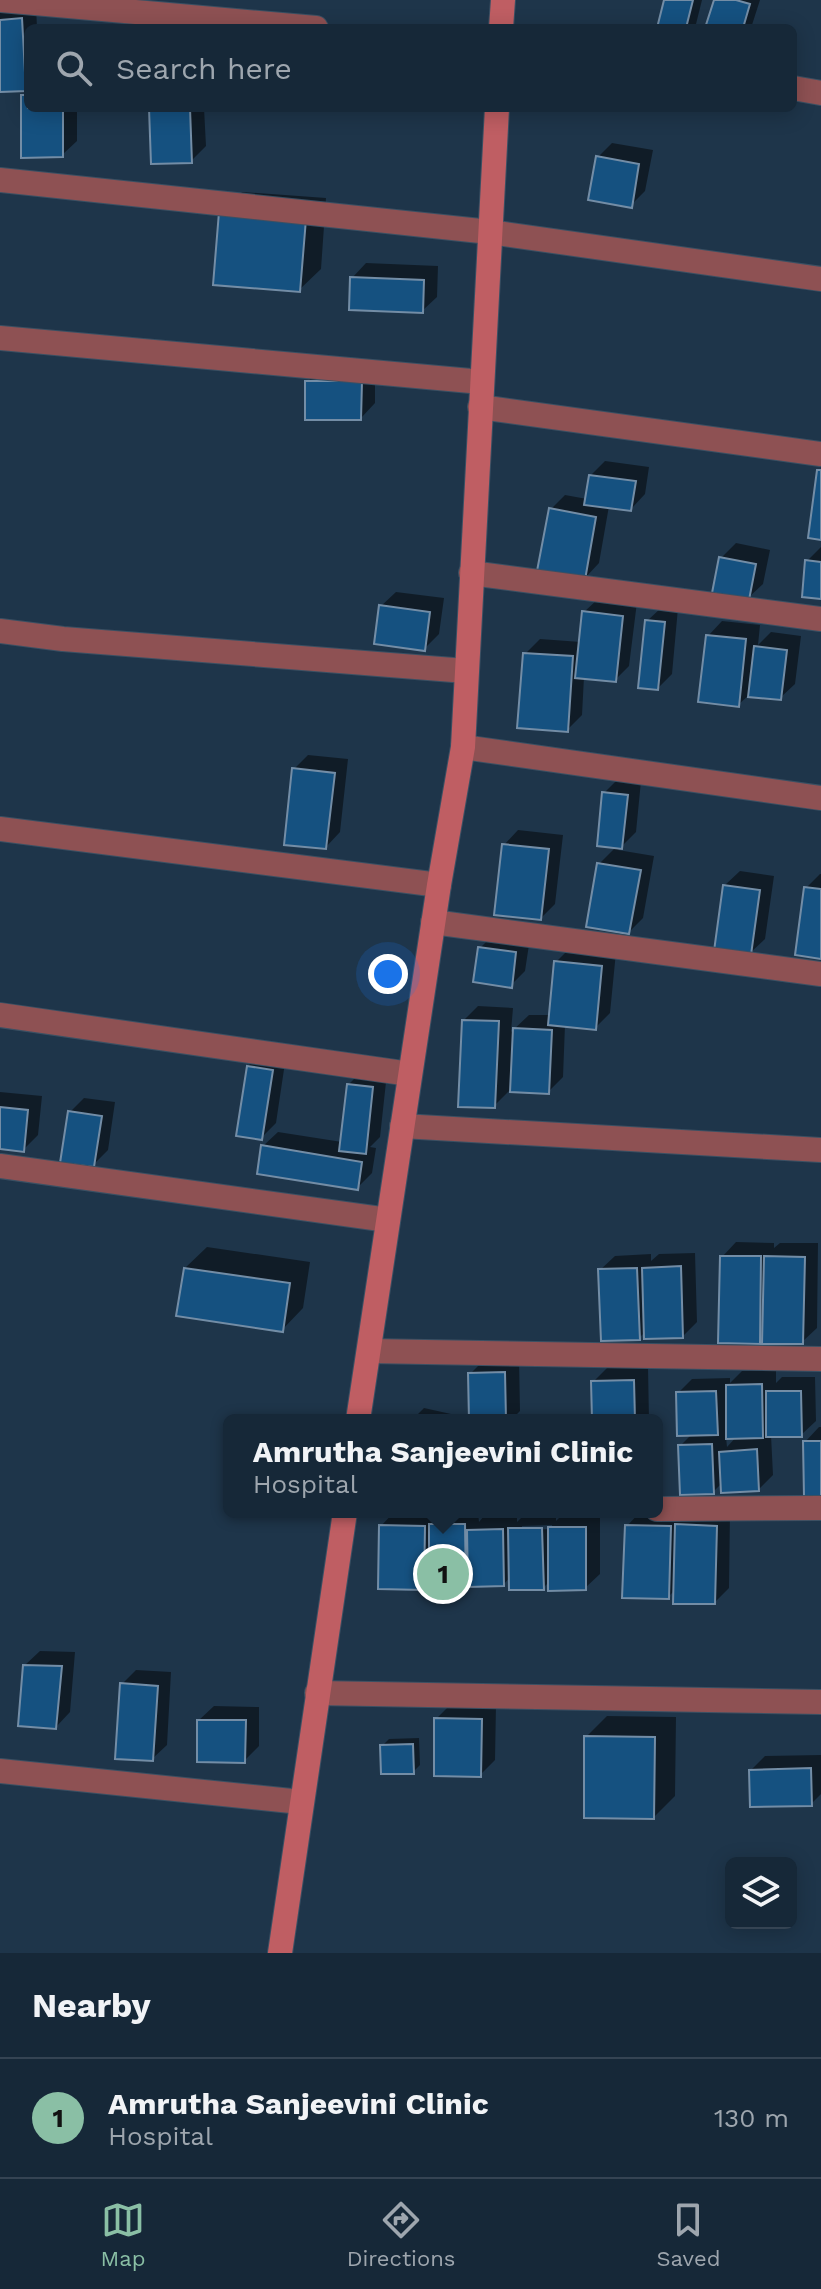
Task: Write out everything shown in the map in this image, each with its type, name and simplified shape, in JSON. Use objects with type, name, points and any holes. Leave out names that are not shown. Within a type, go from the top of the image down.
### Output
[{"type":"main road","points":[[501,24],[503,0]]},
{"type":"main road","points":[[359,1414],[433,922],[463,747],[497,112]]},
{"type":"main road","points":[[280,1953],[344,1518]]},
{"type":"street","points":[[0,0],[271,24]]},
{"type":"street","points":[[797,89],[821,93]]},
{"type":"street","points":[[0,180],[490,232],[821,279]]},
{"type":"street","points":[[0,338],[482,382]]},
{"type":"street","points":[[480,407],[821,454]]},
{"type":"street","points":[[471,573],[821,619]]},
{"type":"street","points":[[0,631],[63,639],[466,671]]},
{"type":"street","points":[[463,747],[821,798]]},
{"type":"street","points":[[0,829],[439,885]]},
{"type":"street","points":[[433,922],[821,974]]},
{"type":"street","points":[[0,1015],[410,1074]]},
{"type":"street","points":[[402,1126],[821,1150]]},
{"type":"street","points":[[0,1166],[388,1220]]},
{"type":"street","points":[[369,1351],[821,1359]]},
{"type":"street","points":[[663,1509],[821,1508]]},
{"type":"street","points":[[317,1693],[821,1702]]},
{"type":"street","points":[[0,1771],[301,1802]]},
{"type":"building","points":[[664,0],[693,0],[687,24],[658,24]]},
{"type":"building","points":[[714,0],[736,0],[750,4],[744,24],[706,24]]},
{"type":"building","points":[[22,18],[24,91],[0,92],[0,20]]},
{"type":"building","points":[[21,95],[24,95],[24,112],[63,112],[63,157],[21,158]]},
{"type":"building","points":[[149,112],[190,112],[192,163],[151,164]]},
{"type":"building","points":[[596,156],[639,164],[632,208],[588,200]]},
{"type":"building","points":[[219,212],[306,219],[300,292],[213,285]]},
{"type":"building","points":[[350,277],[424,280],[423,313],[349,310]]},
{"type":"building","points":[[305,381],[362,381],[361,420],[305,420]]},
{"type":"building","points":[[817,470],[821,470],[821,540],[808,538]]},
{"type":"building","points":[[589,475],[636,481],[631,511],[584,505]]},
{"type":"building","points":[[549,508],[596,517],[585,580],[537,571]]},
{"type":"building","points":[[719,557],[756,564],[749,600],[712,593]]},
{"type":"building","points":[[805,560],[821,562],[821,599],[802,597]]},
{"type":"building","points":[[379,605],[430,612],[425,651],[374,644]]},
{"type":"building","points":[[582,611],[623,616],[616,682],[575,678]]},
{"type":"building","points":[[645,620],[665,622],[658,690],[638,688]]},
{"type":"building","points":[[706,635],[746,639],[739,707],[698,702]]},
{"type":"building","points":[[754,646],[787,650],[781,700],[748,697]]},
{"type":"building","points":[[523,653],[573,656],[568,732],[517,728]]},
{"type":"building","points":[[292,768],[335,773],[326,849],[284,845]]},
{"type":"building","points":[[602,792],[628,795],[622,849],[597,846]]},
{"type":"building","points":[[502,844],[549,849],[541,920],[494,915]]},
{"type":"building","points":[[597,863],[641,870],[629,934],[586,927]]},
{"type":"building","points":[[723,885],[760,890],[751,955],[714,951]]},
{"type":"building","points":[[804,887],[821,889],[821,959],[795,955]]},
{"type":"building","points":[[478,947],[516,952],[512,988],[473,982]]},
{"type":"building","points":[[554,961],[602,966],[596,1030],[548,1025]]},
{"type":"building","points":[[462,1020],[499,1021],[495,1108],[458,1107]]},
{"type":"building","points":[[513,1028],[552,1030],[549,1094],[510,1092]]},
{"type":"building","points":[[247,1066],[273,1070],[262,1140],[236,1136]]},
{"type":"building","points":[[347,1084],[373,1087],[366,1154],[339,1151]]},
{"type":"building","points":[[0,1107],[28,1110],[24,1152],[0,1149]]},
{"type":"building","points":[[68,1111],[102,1116],[94,1167],[60,1163]]},
{"type":"building","points":[[261,1145],[362,1162],[358,1190],[257,1174]]},
{"type":"building","points":[[720,1256],[761,1256],[760,1344],[718,1343]]},
{"type":"building","points":[[764,1256],[805,1257],[803,1344],[762,1344]]},
{"type":"building","points":[[681,1266],[683,1338],[644,1339],[642,1268]]},
{"type":"building","points":[[184,1268],[290,1283],[283,1332],[176,1316]]},
{"type":"building","points":[[637,1268],[640,1340],[601,1341],[598,1269]]},
{"type":"building","points":[[505,1372],[506,1414],[469,1414],[468,1373]]},
{"type":"building","points":[[634,1380],[635,1414],[592,1414],[591,1381]]},
{"type":"building","points":[[762,1384],[763,1438],[726,1439],[726,1385]]},
{"type":"building","points":[[716,1391],[718,1435],[677,1436],[676,1392]]},
{"type":"building","points":[[766,1391],[801,1391],[802,1437],[766,1437]]},
{"type":"building","points":[[803,1441],[821,1441],[821,1497],[804,1497]]},
{"type":"building","points":[[712,1444],[714,1494],[680,1495],[678,1445]]},
{"type":"building","points":[[757,1449],[759,1491],[721,1493],[719,1452]]},
{"type":"building","points":[[429,1524],[465,1524],[466,1590],[429,1590]]},
{"type":"building","points":[[675,1524],[717,1526],[715,1604],[673,1604]]},
{"type":"building","points":[[379,1525],[425,1526],[424,1590],[378,1589]]},
{"type":"building","points":[[625,1525],[671,1526],[669,1599],[622,1598]]},
{"type":"building","points":[[548,1527],[586,1527],[586,1590],[548,1591]]},
{"type":"building","points":[[508,1528],[542,1528],[544,1590],[509,1590]]},
{"type":"building","points":[[503,1529],[504,1586],[468,1587],[467,1530]]},
{"type":"building","points":[[23,1665],[62,1666],[56,1729],[18,1726]]},
{"type":"building","points":[[120,1683],[158,1686],[153,1761],[115,1759]]},
{"type":"building","points":[[434,1718],[482,1719],[481,1777],[434,1776]]},
{"type":"building","points":[[197,1720],[246,1720],[245,1763],[197,1762]]},
{"type":"building","points":[[584,1736],[655,1737],[654,1819],[584,1818]]},
{"type":"building","points":[[413,1744],[414,1774],[381,1774],[380,1745]]},
{"type":"building","points":[[811,1768],[812,1806],[750,1807],[749,1770]]},
{"type":"place","name":"Amrutha Sanjeevini Clinic","points":[[443,1574]]}]
